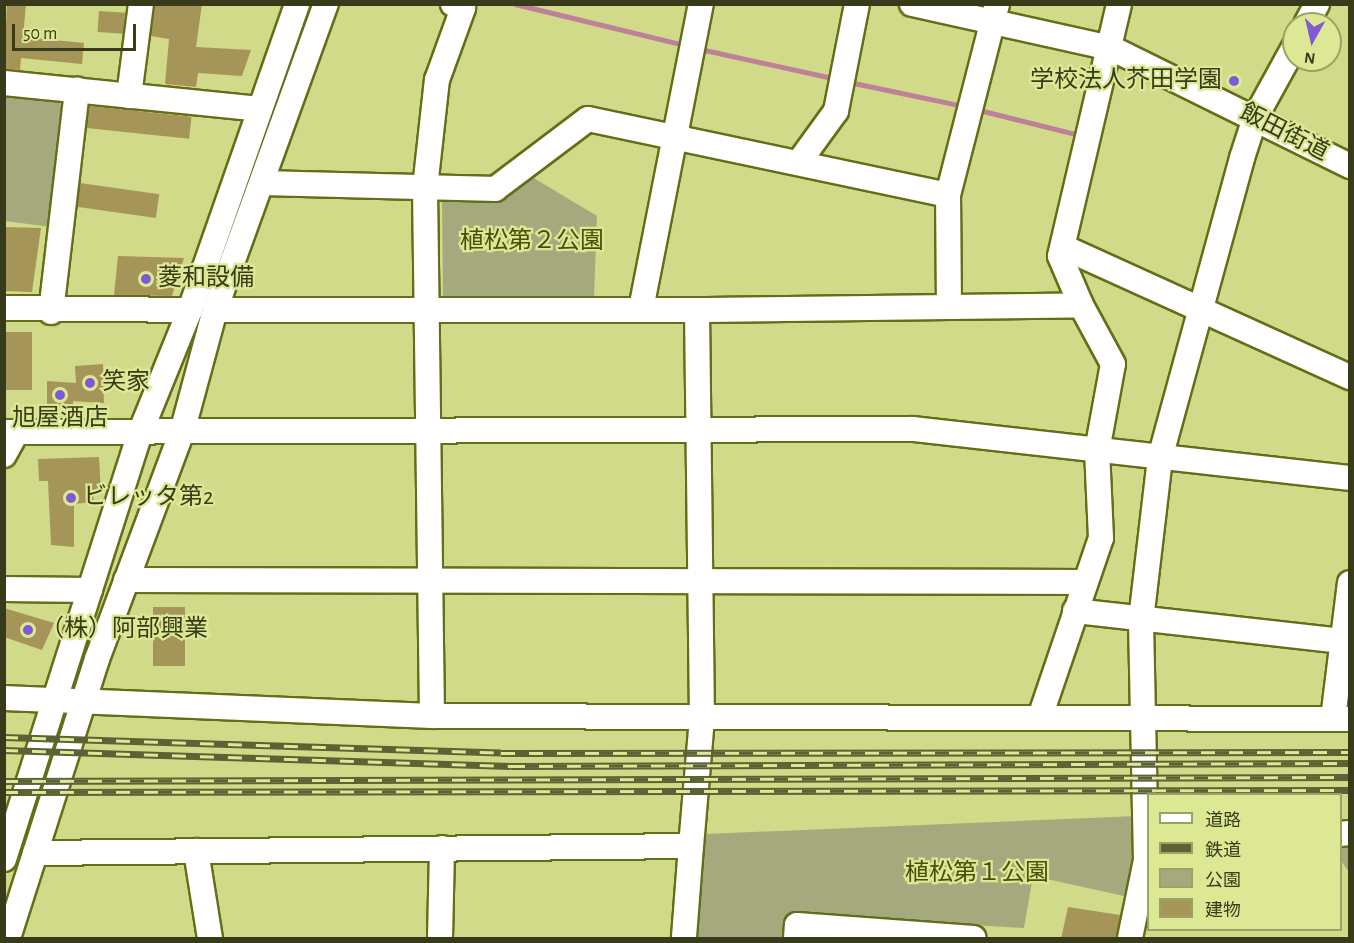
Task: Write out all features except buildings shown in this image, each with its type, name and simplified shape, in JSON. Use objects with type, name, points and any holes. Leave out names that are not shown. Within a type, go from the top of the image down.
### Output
[{"type":"street","points":[[129,96],[141,4]]},
{"type":"street","points":[[5,858],[140,433],[190,310],[297,4]]},
{"type":"street","points":[[8,939],[84,701],[126,580],[182,432],[215,310],[264,183],[326,4]]},
{"type":"street","points":[[432,716],[435,577],[425,188],[437,80],[463,8],[453,4]]},
{"type":"street","points":[[641,309],[701,4]]},
{"type":"street","points":[[799,162],[836,111],[857,4]]},
{"type":"street","name":"飯田街道","points":[[912,4],[995,14],[1111,48],[1350,166]]},
{"type":"street","points":[[1040,717],[1084,582],[1101,538],[1098,451],[1113,364],[1081,305],[1060,256],[1111,48],[1119,4]]},
{"type":"street","points":[[949,307],[948,195],[995,14]]},
{"type":"street","points":[[1130,939],[1147,837],[1141,620],[1160,458],[1255,118],[1282,69]]},
{"type":"street","points":[[4,83],[260,109]]},
{"type":"street","points":[[51,312],[77,90]]},
{"type":"street","points":[[264,183],[495,189],[588,119],[674,135],[948,195]]},
{"type":"street","points":[[1062,247],[1350,377]]},
{"type":"street","points":[[215,310],[697,310],[1081,305]]},
{"type":"street","points":[[4,308],[51,312],[190,310]]},
{"type":"street","points":[[684,939],[702,718],[698,584],[697,310]]},
{"type":"street","points":[[4,454],[11,432],[913,429],[1350,478]]},
{"type":"street","points":[[126,580],[435,577],[698,584],[1084,582]]},
{"type":"street","points":[[4,698],[432,716],[1341,719],[1350,583]]},
{"type":"street","points":[[4,589],[90,590]]},
{"type":"street","points":[[1075,611],[1346,642]]},
{"type":"street","points":[[35,853],[691,846]]},
{"type":"street","points":[[440,939],[442,848]]},
{"type":"street","points":[[196,851],[210,939]]},
{"type":"street","points":[[796,939],[797,925],[974,939]]},
{"type":"green space","points":[[5,92],[56,98],[64,108],[51,227],[5,221]]},
{"type":"green space","name":"植松第２公園","points":[[527,174],[597,216],[594,297],[443,299],[442,199]]},
{"type":"green space","name":"植松第１公園","points":[[1138,816],[1133,898],[1033,876],[1024,928],[790,914],[789,938],[697,938],[705,834]]},
{"type":"green space","points":[[1349,842],[1349,872],[1342,862],[1342,843]]},
{"type":"waterway","points":[[515,4],[688,46]]},
{"type":"waterway","points":[[700,49],[837,79]]},
{"type":"waterway","points":[[849,82],[963,106]]},
{"type":"waterway","points":[[975,109],[1079,135]]},
{"type":"railway","points":[[4,737],[501,753],[1350,752]]},
{"type":"railway","points":[[4,750],[511,766],[1350,763]]},
{"type":"railway","points":[[4,781],[1350,777]]},
{"type":"railway","points":[[4,792],[1350,790]]},
{"type":"place","name":"学校法人芥田学園","points":[[1234,81]]},
{"type":"place","name":"菱和設備","points":[[146,279]]},
{"type":"place","name":"笑家","points":[[90,383]]},
{"type":"place","name":"旭屋酒店","points":[[60,395]]},
{"type":"place","name":"ビレッタ第2","points":[[71,498]]},
{"type":"place","name":"（株）阿部興業","points":[[28,630]]}]
